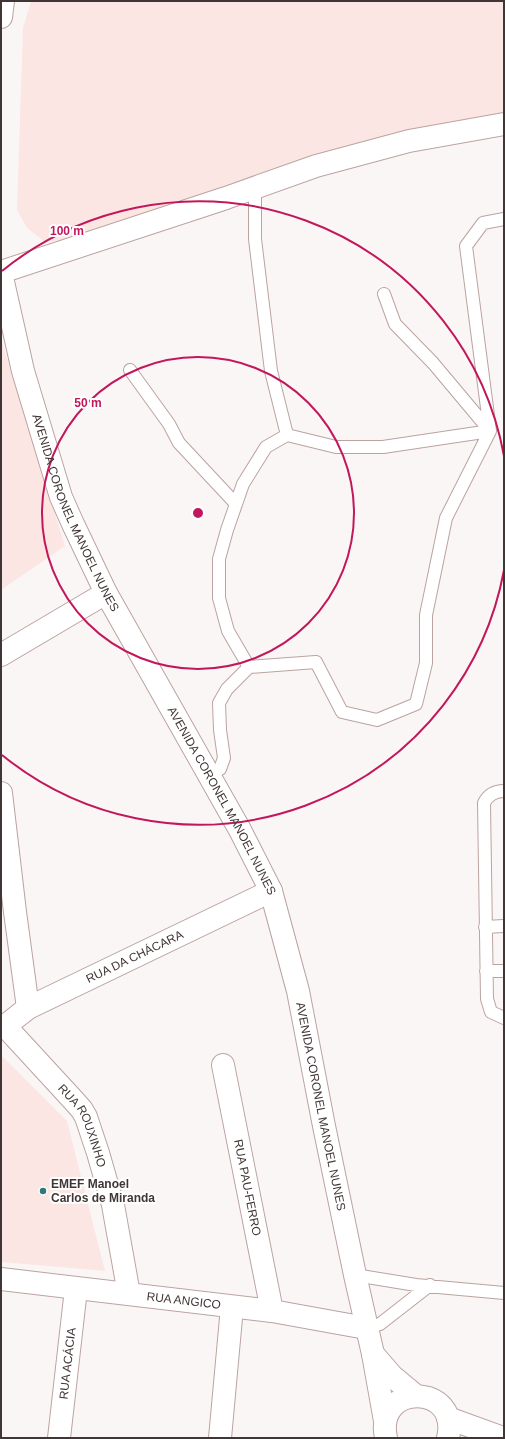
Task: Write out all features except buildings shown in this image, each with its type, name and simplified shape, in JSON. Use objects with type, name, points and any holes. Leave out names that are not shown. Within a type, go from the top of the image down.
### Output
[{"type":"street","points":[[1,17],[3,1]]},
{"type":"street","points":[[1,272],[316,166],[402,143],[504,124]]},
{"type":"street","name":"AVENIDA CORONEL MANOEL NUNES","points":[[1,272],[23,371],[61,497],[106,593],[240,830],[271,891],[298,991],[324,1126],[366,1328],[373,1354],[385,1429]]},
{"type":"street","points":[[1,655],[106,593]]},
{"type":"street","points":[[1,793],[28,1008]]},
{"type":"street","name":"RUA DA CHÁCARA","points":[[3,1027],[28,1008],[271,891]]},
{"type":"street","name":"RUA ROUXINHO","points":[[3,1027],[75,1102],[86,1118],[113,1205],[129,1294]]},
{"type":"street","name":"RUA PAU-FERRO","points":[[223,1065],[272,1311]]},
{"type":"street","name":"RUA ANGICO","points":[[1,1279],[272,1311],[366,1328]]},
{"type":"street","name":"RUA ACÁCIA","points":[[59,1438],[76,1289]]},
{"type":"street","points":[[220,1438],[232,1307]]},
{"type":"street","name":"AVENIDA CORONEL MANOEL NUNES","points":[[373,1354],[392,1376],[416,1396]]},
{"type":"street","points":[[385,1429],[390,1410],[404,1398],[416,1396],[427,1397],[438,1403],[442,1407],[448,1428],[503,1438]]},
{"type":"lane","points":[[255,187],[255,239],[272,371],[287,435]]},
{"type":"lane","points":[[208,775],[220,769],[224,758],[220,730],[219,703],[227,689],[250,667],[316,662],[342,712],[378,720],[416,704],[426,663],[426,615],[446,518],[490,431],[466,246],[483,223],[504,219]]},
{"type":"lane","points":[[384,294],[395,324],[433,363],[490,431]]},
{"type":"lane","points":[[130,370],[169,424],[179,443],[236,504]]},
{"type":"lane","points":[[250,667],[228,631],[219,598],[219,559],[243,484],[266,447],[287,435],[336,447],[383,447],[490,431]]},
{"type":"lane","points":[[504,791],[487,796],[484,803],[487,999],[491,1012],[504,1018]]},
{"type":"lane","points":[[486,927],[504,926]]},
{"type":"lane","points":[[486,971],[504,971]]},
{"type":"lane","points":[[355,1275],[416,1285],[504,1293]]},
{"type":"lane","points":[[366,1328],[380,1324],[430,1286]]},
{"type":"shaded area","points":[[31,1],[504,1],[504,116],[75,238],[45,242],[27,228],[17,210],[23,28]]},
{"type":"shaded area","points":[[1,339],[65,546],[1,590]]},
{"type":"shaded area","name":"EMEF Manoel Carlos de Miranda","points":[[1,1055],[67,1121],[105,1271],[1,1262]]},
{"type":"place","name":"EMEF Manoel Carlos de Miranda","points":[[43,1191]]}]
